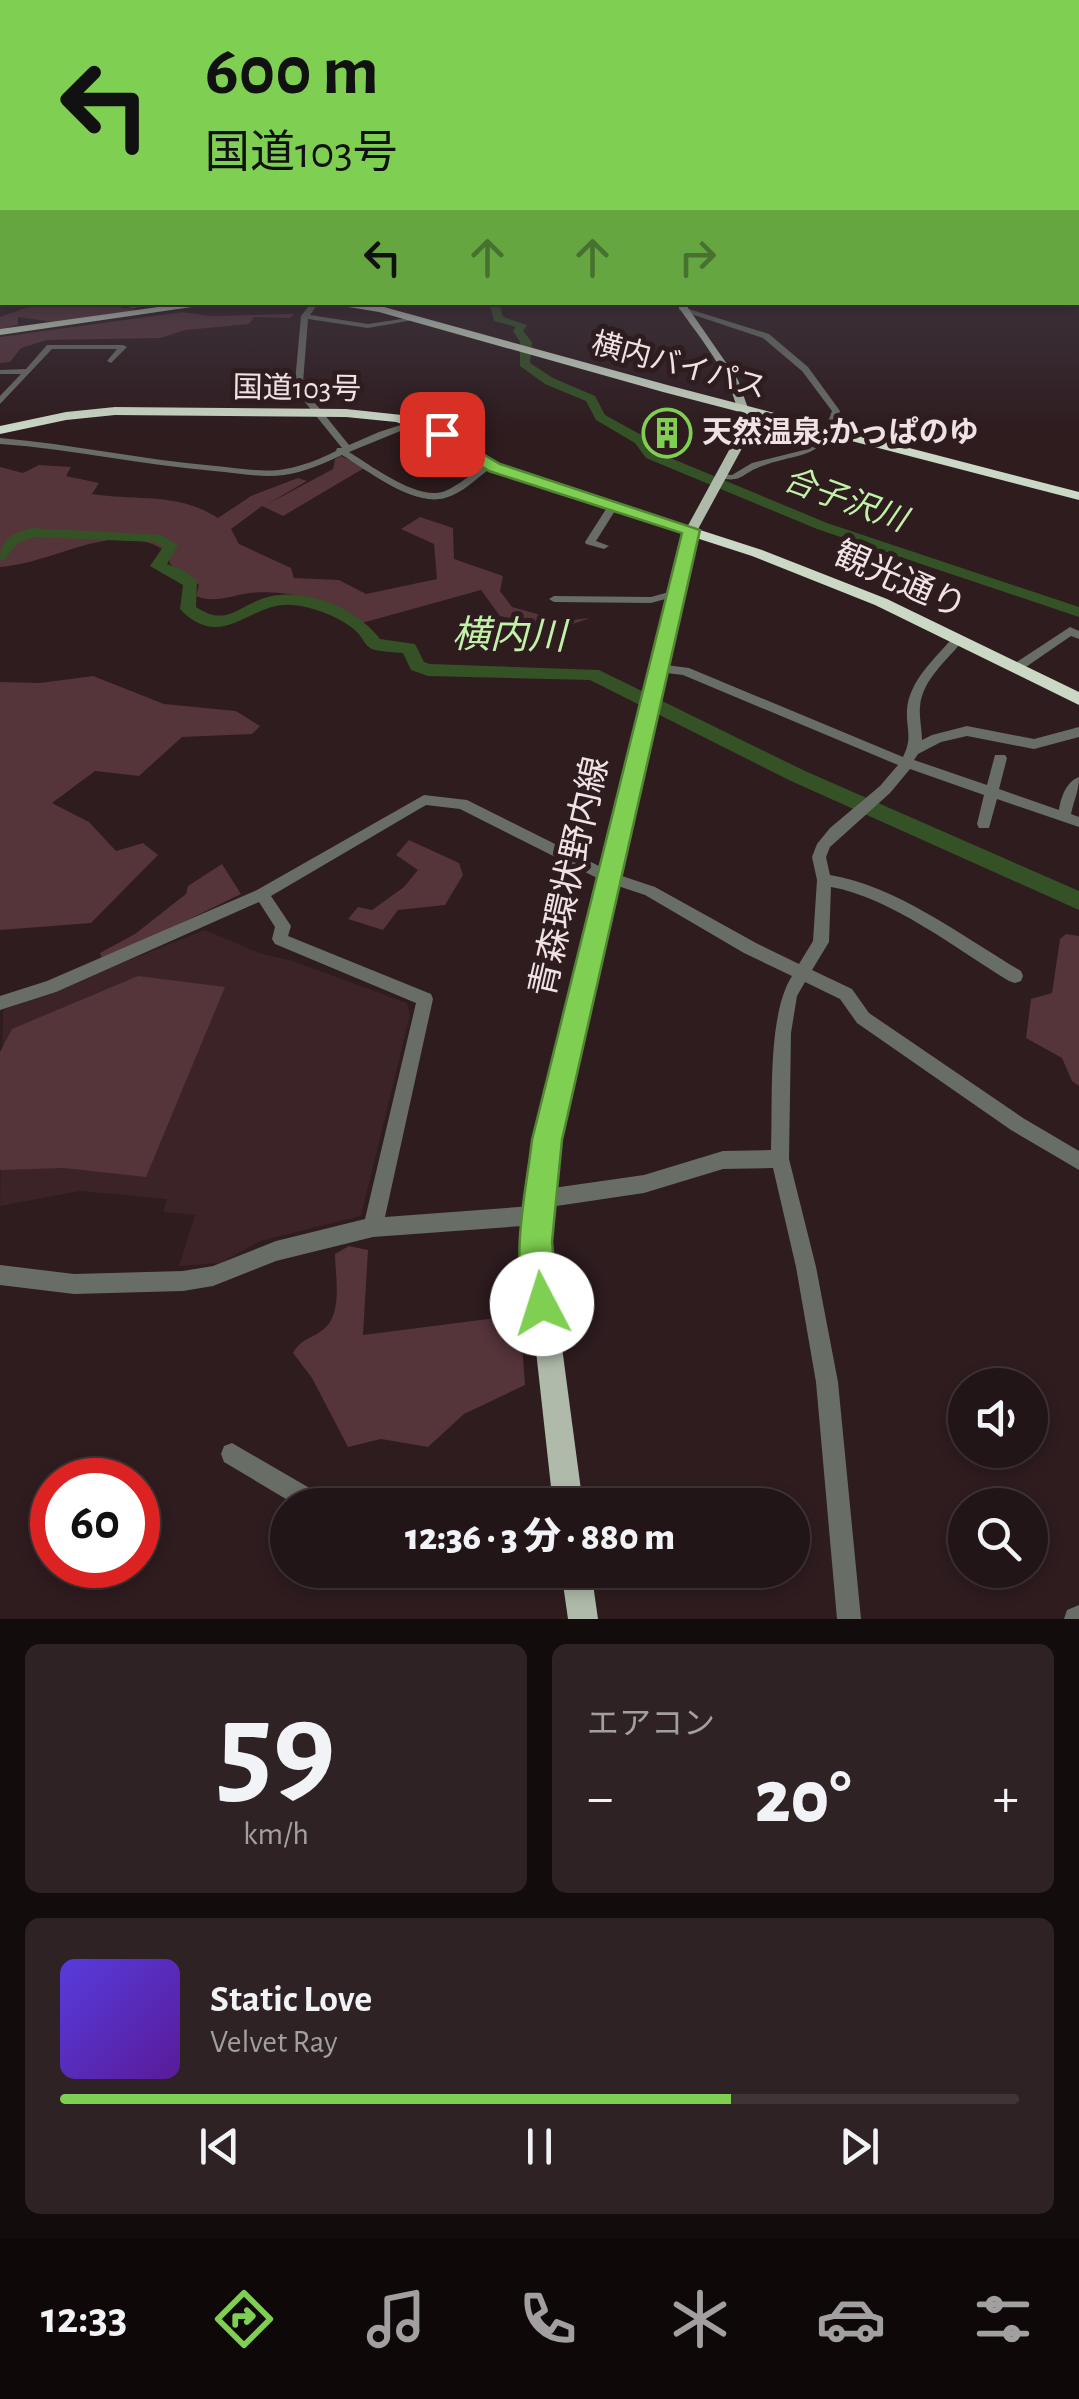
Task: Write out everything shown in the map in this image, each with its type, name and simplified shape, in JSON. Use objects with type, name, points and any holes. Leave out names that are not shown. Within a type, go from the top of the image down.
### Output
[{"type":"highway","points":[[0,332],[199,305]]},
{"type":"highway","name":"横内バイパス","points":[[346,305],[380,309],[1079,496]]},
{"type":"highway","name":"国道103号","points":[[0,430],[66,416],[115,411],[370,415],[416,423],[442,434],[489,465],[691,530]]},
{"type":"highway","name":"観光通り","points":[[691,530],[881,602],[1079,699]]},
{"type":"main road","points":[[680,305],[740,393],[747,410]]},
{"type":"main road","name":"青森環状野内線","points":[[566,1488],[542,1304],[538,1207],[550,1125],[691,530],[746,430],[747,410]]},
{"type":"main road","points":[[579,1588],[583,1619]]},
{"type":"street","points":[[317,305],[305,316],[299,382],[343,448],[409,492],[430,498],[448,494],[489,465]]},
{"type":"street","points":[[680,305],[772,340],[805,369],[836,410],[829,431],[806,452],[755,465],[734,478],[718,480]]},
{"type":"street","points":[[305,316],[368,326],[416,319]]},
{"type":"street","points":[[0,401],[50,348],[123,347],[111,361]]},
{"type":"street","points":[[0,372],[28,371]]},
{"type":"street","points":[[0,388],[13,387]]},
{"type":"street","points":[[0,441],[62,445],[191,468],[287,472],[416,423]]},
{"type":"street","points":[[604,546],[590,542],[613,506]]},
{"type":"street","points":[[554,599],[651,600],[676,592]]},
{"type":"street","points":[[1016,668],[1070,631],[1079,635]]},
{"type":"street","points":[[849,1619],[827,1382],[806,1267],[780,1159],[782,1033],[789,994],[821,942],[822,849],[882,795],[910,756],[918,736],[912,715],[915,698],[925,679],[958,639]]},
{"type":"street","points":[[657,674],[685,671],[910,756],[992,794],[1071,820],[1068,796],[1079,782]]},
{"type":"street","points":[[910,756],[938,738],[967,732],[1034,744],[1079,732]]},
{"type":"street","points":[[984,824],[1000,758]]},
{"type":"street","points":[[0,1003],[50,986],[262,894],[424,800],[462,804],[608,877],[650,891],[846,994],[864,1018],[1079,1162]]},
{"type":"street","points":[[824,880],[840,881],[868,893],[1015,976]]},
{"type":"street","points":[[262,894],[283,926],[280,939],[426,999],[372,1226]]},
{"type":"street","points":[[0,1275],[74,1284],[213,1276],[276,1250],[372,1226],[538,1207],[644,1184],[723,1160],[780,1159]]},
{"type":"street","points":[[232,1454],[288,1488]]},
{"type":"shaded area","points":[[33,305],[102,305],[138,310],[54,322],[18,317],[18,325],[0,329],[0,317]]},
{"type":"shaded area","points":[[183,312],[210,316],[294,314],[290,318],[254,317],[249,324],[185,330],[160,338],[47,340],[21,348],[10,362],[0,363],[0,337]]},
{"type":"shaded area","points":[[341,456],[366,467],[283,516],[262,506],[231,529],[239,544],[291,568],[294,578],[339,580],[366,594],[437,579],[434,544],[401,529],[420,517],[453,528],[454,559],[503,576],[500,591],[512,607],[562,621],[590,618],[556,630],[500,616],[481,590],[362,623],[337,608],[294,595],[264,592],[203,598],[196,596],[199,585],[170,564],[168,553],[129,539],[108,540],[0,567],[0,467],[23,473],[39,465],[71,467],[66,476],[99,483],[92,494],[188,504],[218,518],[251,496],[298,478],[307,481],[264,506],[333,469],[335,459]]},
{"type":"shaded area","points":[[93,676],[164,704],[236,711],[260,726],[252,734],[182,737],[139,776],[95,771],[52,803],[89,822],[116,851],[143,843],[158,855],[91,923],[0,930],[0,682],[40,683]]},
{"type":"shaded area","points":[[409,840],[459,863],[463,875],[445,905],[398,910],[383,930],[348,919],[358,907],[372,910],[404,887],[418,870],[396,855]]},
{"type":"shaded area","points":[[222,864],[241,894],[103,961],[100,953],[135,934],[186,894],[188,886]]},
{"type":"shaded area","points":[[205,930],[259,953],[293,961],[407,1003],[410,1015],[361,1216],[260,1241],[220,1263],[179,1266],[195,1215],[163,1212],[167,1199],[80,1191],[0,1206],[3,1010]]},
{"type":"shaded area","points":[[1066,934],[1079,936],[1079,1086],[1072,1081],[1062,1058],[1026,1038],[1031,999],[1052,993],[1060,939]]},
{"type":"shaded area","points":[[138,976],[225,987],[146,1177],[64,1168],[0,1170],[0,1052],[12,1029]]},
{"type":"shaded area","points":[[349,1246],[368,1250],[363,1335],[520,1315],[525,1385],[464,1414],[428,1447],[381,1439],[348,1447],[312,1378],[293,1353],[331,1321],[337,1293],[335,1254]]},
{"type":"building","name":"天然温泉;かっぱのゆ","points":[[675,423],[680,447],[659,448],[654,424]]},
{"type":"waterway","name":"合子沢川","points":[[495,305],[498,319],[522,325],[518,331],[526,342],[524,364],[549,381],[591,399],[600,417],[640,440],[651,455],[822,526],[1079,612]]},
{"type":"waterway","name":"横内川","points":[[0,556],[13,540],[32,532],[157,538],[171,545],[158,566],[180,574],[191,584],[188,609],[213,622],[232,620],[272,601],[293,600],[341,615],[360,626],[375,644],[409,648],[417,666],[428,670],[593,674],[798,776],[1079,901]]},
{"type":"place","name":"天然温泉;かっぱのゆ","points":[[667,433]]},
{"type":"route","points":[[442,434],[494,468],[691,530],[547,1140],[536,1242],[542,1304]]}]
